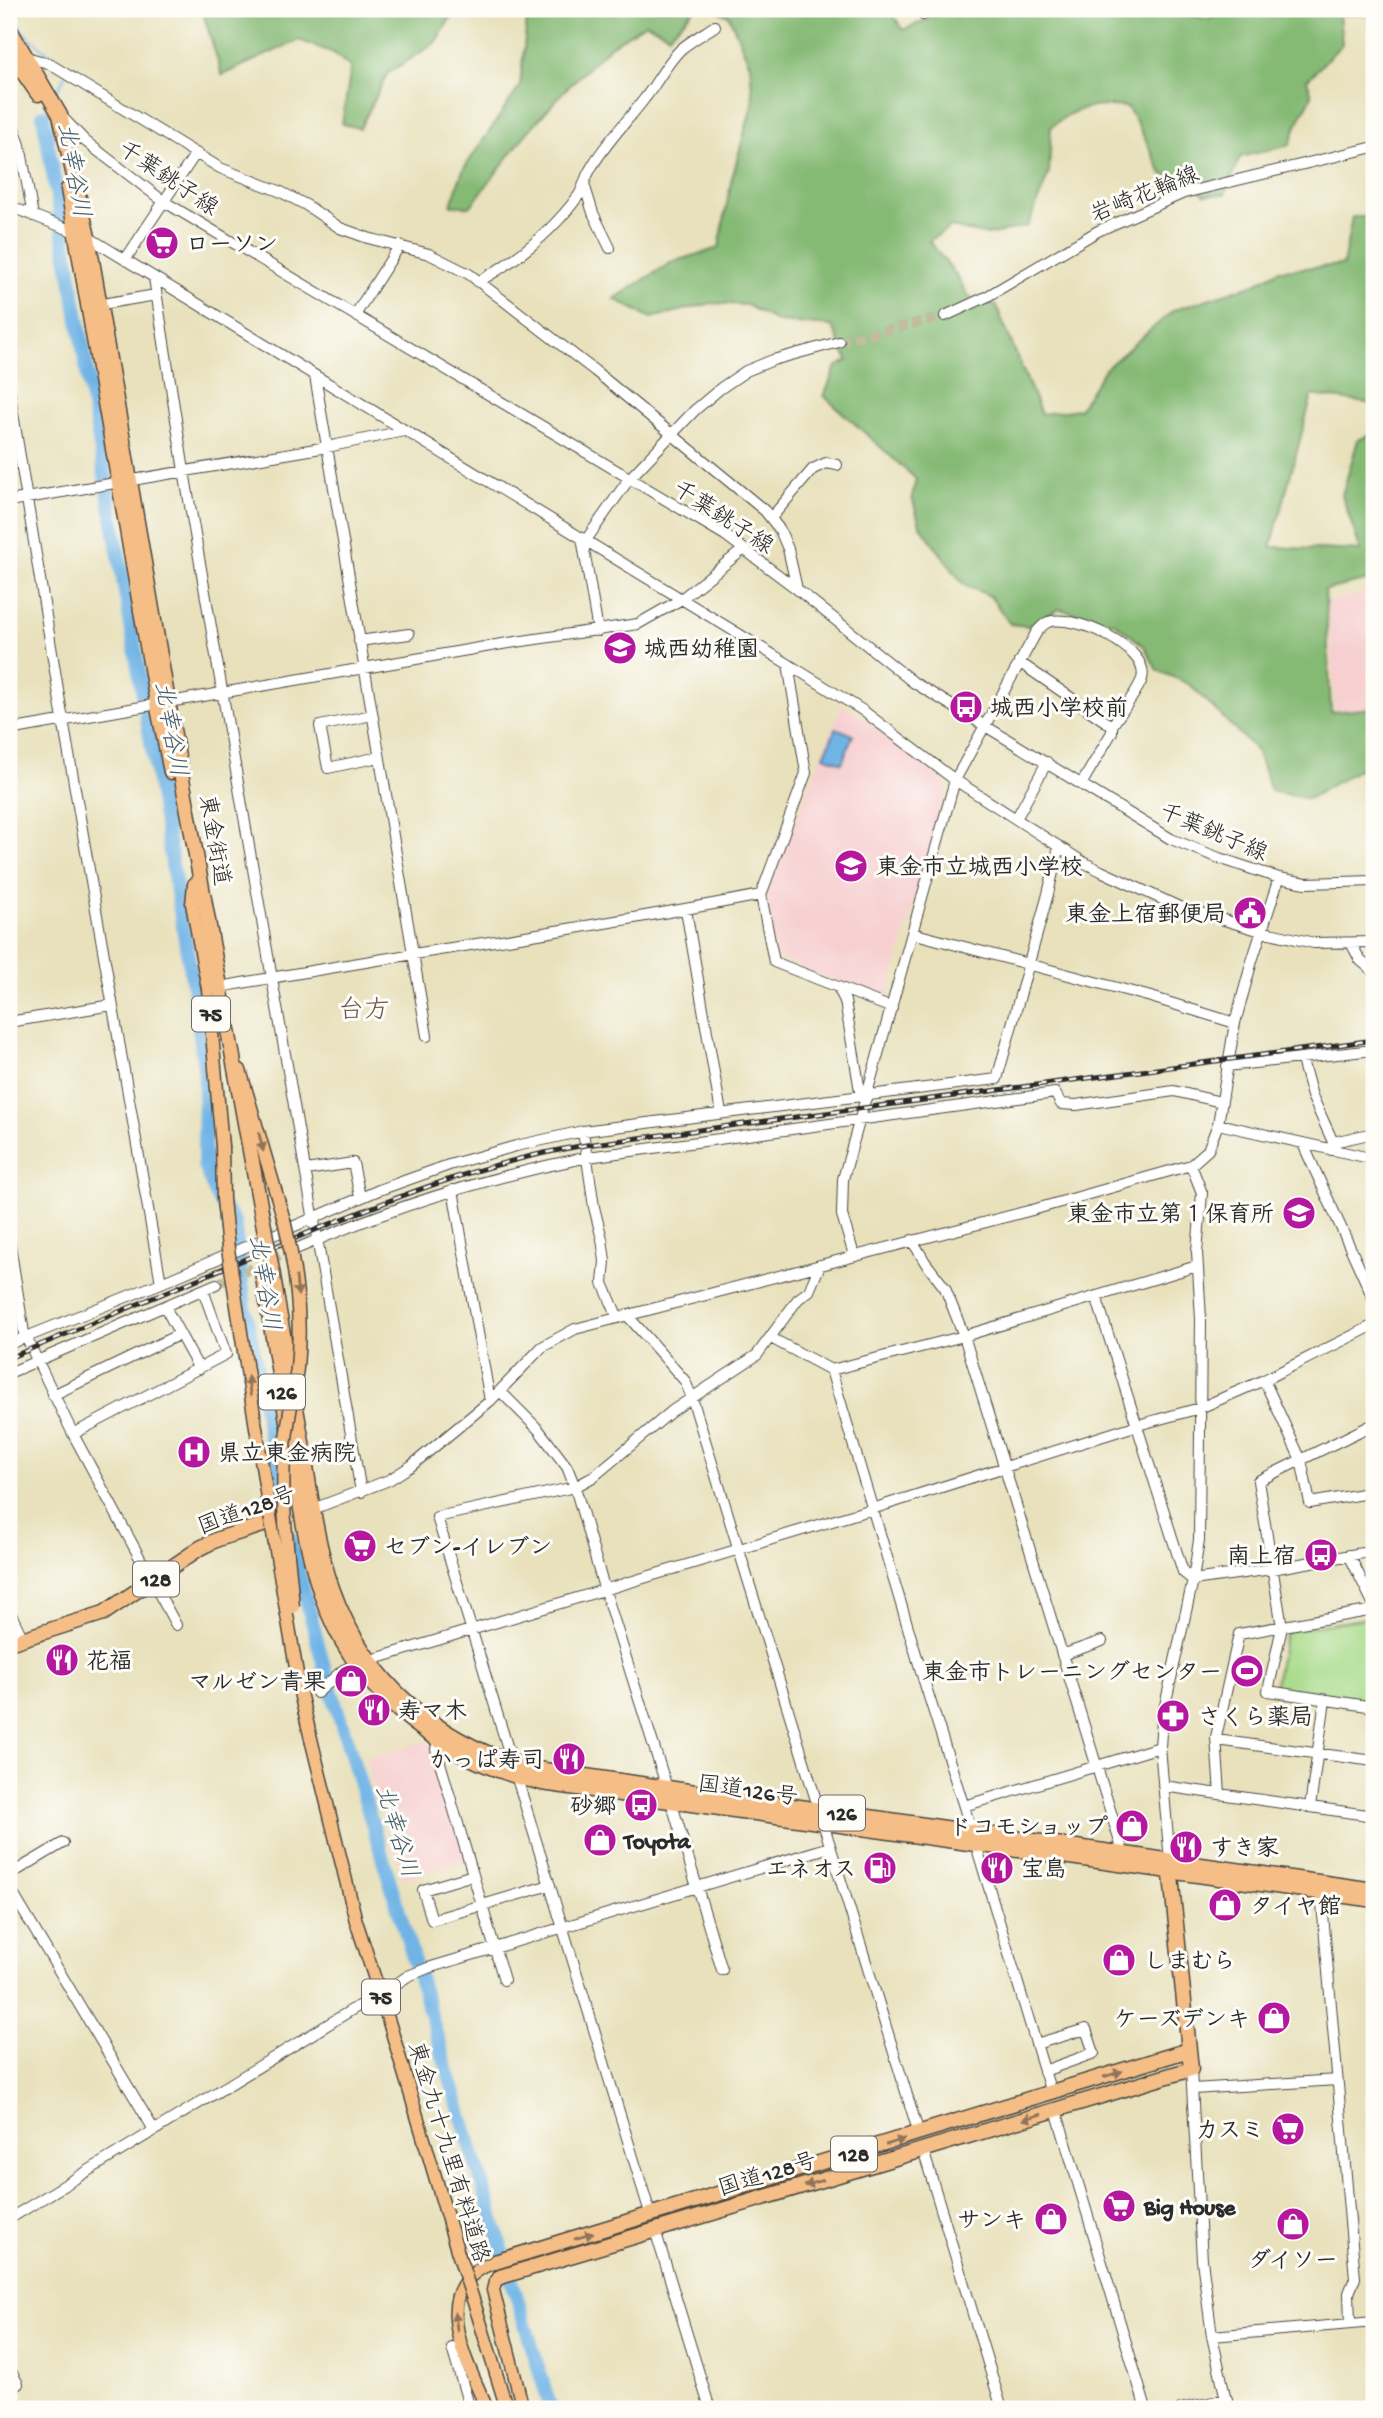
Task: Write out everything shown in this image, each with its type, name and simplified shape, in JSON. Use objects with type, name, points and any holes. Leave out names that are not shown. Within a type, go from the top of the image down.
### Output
[{"type":"highway","name":"東金街道","points":[[9,28],[60,115],[126,481],[194,884],[260,1229]]},
{"type":"highway","name":"東金街道","points":[[9,52],[46,106],[66,154]]},
{"type":"highway","name":"東金街道","points":[[163,703],[232,1054],[307,1511]]},
{"type":"highway","name":"国道128号","points":[[16,1641],[104,1613],[200,1548],[218,1539],[307,1511]]},
{"type":"highway","name":"国道126号","points":[[307,1511],[331,1587],[344,1618],[363,1662],[388,1700],[438,1742],[480,1764],[517,1771],[573,1775],[669,1795],[974,1839],[1374,1890]]},
{"type":"highway","name":"国道126号","points":[[363,1662],[421,1716],[456,1739],[517,1771]]},
{"type":"highway","name":"国道126号","points":[[974,1839],[1124,1855],[1170,1866],[1374,1900]]},
{"type":"highway","points":[[1170,1866],[1191,2069]]},
{"type":"highway","name":"国道128号","points":[[499,2277],[521,2263],[653,2223],[786,2175],[1189,2050]]},
{"type":"highway","name":"国道128号","points":[[653,2223],[789,2190],[1191,2069]]},
{"type":"highway","points":[[1051,2093],[1056,2110]]},
{"type":"highway","points":[[919,2134],[923,2150]]},
{"type":"highway","points":[[786,2175],[789,2190]]},
{"type":"highway","name":"国道128号","points":[[495,2262],[521,2263]]},
{"type":"main road","name":"東金九十九里有料道路","points":[[194,884],[192,904],[212,1015],[228,1249],[263,1478],[301,1697],[356,1921],[507,2409]]},
{"type":"main road","name":"東金九十九里有料道路","points":[[232,1054],[245,1084],[284,1220],[297,1280],[299,1336],[284,1457],[283,1500],[295,1626],[312,1743]]},
{"type":"main road","points":[[487,2409],[457,2332],[454,2317],[458,2295],[467,2280],[495,2262]]},
{"type":"main road","points":[[499,2277],[493,2290],[523,2409]]},
{"type":"street","points":[[919,9],[923,15],[938,9]]},
{"type":"street","points":[[478,282],[508,265],[563,214],[580,192],[590,170],[606,146],[645,99],[673,57],[683,47],[715,26]]},
{"type":"street","points":[[25,57],[56,68],[220,168],[306,205],[340,228],[400,245],[451,264],[478,282],[595,371],[765,511],[780,530],[788,549],[797,589]]},
{"type":"street","points":[[9,113],[20,145],[33,216]]},
{"type":"street","points":[[60,115],[95,150]]},
{"type":"street","name":"岩崎花輪線","points":[[945,316],[986,297],[1098,231],[1184,192],[1374,146]]},
{"type":"street","name":"千葉銚子線","points":[[66,154],[83,149],[95,150],[163,201],[725,535],[797,589],[895,669],[983,726],[1082,783],[1171,839],[1279,878],[1306,883],[1374,881]]},
{"type":"street","points":[[125,260],[196,153]]},
{"type":"street","points":[[584,184],[593,213],[610,248]]},
{"type":"street","points":[[9,206],[82,234],[584,539],[862,710],[955,780],[1092,866],[1177,906],[1261,931],[1314,943],[1374,942]]},
{"type":"street","points":[[355,315],[400,245]]},
{"type":"street","points":[[154,278],[184,471],[361,1492]]},
{"type":"street","points":[[108,303],[156,295]]},
{"type":"street","points":[[598,631],[584,539],[629,479],[708,398],[746,371],[773,360],[839,342]]},
{"type":"street","points":[[315,376],[427,1036]]},
{"type":"street","points":[[9,388],[63,720],[161,1283]]},
{"type":"street","points":[[9,501],[327,447],[404,431]]},
{"type":"street","points":[[771,518],[813,469],[826,463],[837,465]]},
{"type":"street","points":[[9,730],[502,644],[638,624],[680,600],[744,549]]},
{"type":"street","points":[[854,1255],[842,1215],[841,1197],[864,1096],[892,1008],[955,780],[1019,662],[1036,633],[1047,622],[1063,620],[1093,627],[1126,647],[1141,664],[1142,678],[1112,726],[1112,732],[1082,783]]},
{"type":"street","points":[[359,641],[409,634]]},
{"type":"street","points":[[1019,662],[1112,726]]},
{"type":"street","points":[[788,664],[806,774],[761,895],[774,962],[892,1008]]},
{"type":"street","points":[[372,715],[320,726],[328,768],[379,757]]},
{"type":"street","points":[[1016,819],[1047,762]]},
{"type":"street","points":[[9,1344],[161,1283],[360,1197],[449,1165],[516,1146],[583,1131],[997,1079],[1059,846]]},
{"type":"street","points":[[307,1511],[389,1480],[411,1466],[490,1401],[542,1347],[552,1339],[575,1329],[1036,1209],[1191,1165],[1208,1150],[1218,1124],[1235,1023],[1279,878]]},
{"type":"street","points":[[220,987],[761,895]]},
{"type":"street","points":[[686,909],[721,1113]]},
{"type":"street","points":[[912,933],[1151,997],[1235,1023]]},
{"type":"street","points":[[1351,943],[1360,960],[1374,972]]},
{"type":"street","points":[[838,987],[845,1002],[864,1096]]},
{"type":"street","points":[[9,1022],[112,1005]]},
{"type":"street","points":[[1227,1066],[1302,1060],[1374,1050]]},
{"type":"street","points":[[1302,1060],[1312,1096],[1332,1146]]},
{"type":"street","points":[[296,1250],[453,1190],[534,1168],[588,1157],[1055,1093],[1061,1104],[1076,1105],[1174,1091],[1221,1102]]},
{"type":"street","points":[[1218,1124],[1303,1144],[1332,1146],[1374,1159]]},
{"type":"street","points":[[583,1131],[605,1261],[603,1283],[622,1316],[685,1381],[692,1398],[919,2134]]},
{"type":"street","points":[[1332,1146],[1374,1133]]},
{"type":"street","points":[[1303,1144],[1374,1300]]},
{"type":"street","points":[[306,1170],[353,1163],[360,1197]]},
{"type":"street","points":[[1170,1866],[1160,1747],[1162,1719],[1193,1580],[1199,1540],[1202,1319],[1197,1266],[1202,1193],[1191,1165]]},
{"type":"street","points":[[453,1190],[490,1401]]},
{"type":"street","points":[[9,1239],[26,1337],[72,1434],[176,1625]]},
{"type":"street","points":[[912,1240],[945,1288],[964,1336],[1124,1855]]},
{"type":"street","points":[[710,2409],[517,1771],[437,1517],[575,1487],[593,1477],[672,1411],[757,1354],[793,1306],[809,1291],[820,1265]]},
{"type":"street","points":[[771,1338],[831,1370],[964,1336],[1197,1266]]},
{"type":"street","points":[[9,1373],[216,1284]]},
{"type":"street","points":[[72,1434],[226,1354],[203,1290]]},
{"type":"street","points":[[1096,1296],[1182,1572],[1193,1580],[1374,1551]]},
{"type":"street","points":[[166,1307],[198,1369]]},
{"type":"street","points":[[317,1693],[343,1670],[363,1662],[1200,1408],[1264,1380],[1374,1325]]},
{"type":"street","points":[[53,1395],[180,1334]]},
{"type":"street","points":[[831,1370],[1051,2093]]},
{"type":"street","points":[[1264,1380],[1301,1460],[1310,1503],[1374,1492]]},
{"type":"street","points":[[500,1391],[551,1444],[567,1468],[575,1487],[722,1970]]},
{"type":"street","points":[[1374,1424],[1258,1481],[1282,1627],[1268,1691],[1374,1707]]},
{"type":"street","points":[[1349,1555],[1374,1605]]},
{"type":"street","points":[[9,1611],[16,1641]]},
{"type":"street","points":[[1220,1794],[1216,1740],[1239,1634],[1374,1611]]},
{"type":"street","points":[[1062,1655],[1102,1641]]},
{"type":"street","points":[[1310,1807],[1325,1700]]},
{"type":"street","points":[[1216,1740],[1374,1761]]},
{"type":"street","points":[[438,1742],[436,1749],[504,1980]]},
{"type":"street","points":[[964,1806],[1160,1747]]},
{"type":"street","points":[[1163,1786],[1374,1816]]},
{"type":"street","points":[[9,1875],[63,1843]]},
{"type":"street","points":[[387,1990],[408,1976],[428,1968],[830,1847]]},
{"type":"street","points":[[473,1875],[423,1890],[432,1920],[550,1885]]},
{"type":"street","points":[[9,1887],[12,1902],[154,2130]]},
{"type":"street","points":[[1321,1892],[1355,2278],[1349,2293],[1350,2324]]},
{"type":"street","points":[[9,2219],[368,2000]]},
{"type":"street","points":[[1036,2044],[1086,2029],[1094,2053],[1044,2071]]},
{"type":"street","points":[[1180,2409],[1227,2404],[1212,2336],[1202,2260],[1191,2069]]},
{"type":"street","points":[[1193,2089],[1337,2080]]},
{"type":"street","points":[[1056,2110],[1146,2409]]},
{"type":"street","points":[[923,2150],[1002,2409]]},
{"type":"street","points":[[1212,2336],[1374,2322]]},
{"type":"street","points":[[452,2348],[470,2409]]},
{"type":"street","points":[[9,2368],[18,2384]]},
{"type":"shaded area","points":[[1374,590],[1374,707],[1335,710],[1328,601]]},
{"type":"shaded area","name":"東金市立城西小学校","points":[[842,705],[869,721],[943,779],[947,788],[886,1002],[776,957],[766,893]]},
{"type":"shaded area","points":[[426,1741],[432,1745],[466,1861],[403,1879],[365,1759]]},
{"type":"green space","points":[[202,9],[456,9],[435,43],[387,74],[360,128],[342,124],[351,68],[334,53],[299,40],[222,75]]},
{"type":"green space","points":[[528,9],[695,9],[669,35],[646,23],[609,47],[562,93],[526,134],[470,207],[451,205],[463,170],[520,86]]},
{"type":"green space","points":[[715,9],[889,9],[903,30],[952,9],[1132,9],[1139,14],[1172,13],[1210,19],[1219,9],[1374,9],[1374,35],[1367,14],[1339,15],[1342,44],[1307,80],[1312,96],[1296,126],[1290,145],[1240,157],[1225,194],[1205,195],[1189,181],[1162,174],[1127,107],[1096,106],[1069,115],[1051,127],[1049,173],[1028,226],[988,235],[951,227],[929,241],[956,275],[969,297],[996,305],[1041,414],[1079,409],[1105,369],[1174,310],[1255,284],[1280,270],[1343,265],[1352,217],[1374,217],[1374,404],[1312,395],[1271,547],[1361,551],[1342,495],[1358,440],[1374,433],[1374,579],[1325,590],[1331,712],[1374,708],[1374,768],[1361,768],[1308,799],[1271,791],[1257,751],[1189,684],[1157,670],[1144,646],[1115,623],[1059,609],[1028,626],[1010,624],[990,596],[963,584],[920,525],[912,497],[916,479],[824,396],[836,367],[848,361],[832,326],[778,322],[747,305],[712,303],[651,318],[614,299],[672,262],[719,248],[731,182],[753,102],[750,65],[729,16]]},
{"type":"green space","points":[[1372,1617],[1374,1702],[1274,1688],[1286,1631]]},
{"type":"water","points":[[836,728],[853,735],[842,763],[824,756]]},
{"type":"waterway","name":"北幸谷川","points":[[9,9],[23,32],[68,70]]},
{"type":"waterway","name":"北幸谷川","points":[[55,95],[65,76]]},
{"type":"waterway","name":"北幸谷川","points":[[43,116],[48,107]]},
{"type":"waterway","name":"北幸谷川","points":[[43,116],[195,997],[205,1074],[204,1165],[218,1200],[234,1222],[245,1308],[281,1496]]},
{"type":"waterway","name":"北幸谷川","points":[[289,1536],[324,1666],[551,2409]]},
{"type":"tunnel","points":[[839,342],[945,316]]},
{"type":"tunnel","points":[[216,1284],[296,1249]]},
{"type":"railway","points":[[9,1358],[389,1201],[466,1174],[545,1153],[586,1145],[1374,1040]]},
{"type":"place","name":"ローソン","points":[[162,243]]},
{"type":"place","name":"城西幼稚園","points":[[620,648]]},
{"type":"place","name":"城西小学校前","points":[[966,707]]},
{"type":"place","name":"東金市立城西小学校","points":[[851,866]]},
{"type":"place","name":"東金上宿郵便局","points":[[1250,913]]},
{"type":"place","name":"東金市立第１保育所","points":[[1299,1213]]},
{"type":"place","name":"県立東金病院","points":[[194,1452]]},
{"type":"place","name":"セブン-イレブン","points":[[360,1546]]},
{"type":"place","name":"南上宿","points":[[1321,1555]]},
{"type":"place","name":"花福","points":[[62,1660]]},
{"type":"place","name":"東金市トレーニングセンター","points":[[1247,1671]]},
{"type":"place","name":"マルゼン青果","points":[[351,1681]]},
{"type":"place","name":"寿マ木","points":[[374,1710]]},
{"type":"place","name":"さくら薬局","points":[[1173,1716]]},
{"type":"place","name":"かっぱ寿司","points":[[569,1759]]},
{"type":"place","name":"砂郷","points":[[641,1805]]},
{"type":"place","name":"ドコモショップ","points":[[1132,1826]]},
{"type":"place","name":"Toyota","points":[[600,1840]]},
{"type":"place","name":"すき家","points":[[1186,1847]]},
{"type":"place","name":"エネオス","points":[[880,1868]]},
{"type":"place","name":"宝島","points":[[997,1868]]},
{"type":"place","name":"タイヤ館","points":[[1225,1905]]},
{"type":"place","name":"しまむら","points":[[1119,1960]]},
{"type":"place","name":"ケーズデンキ","points":[[1274,2018]]},
{"type":"place","name":"カスミ","points":[[1288,2129]]},
{"type":"place","name":"Big House","points":[[1119,2206]]},
{"type":"place","name":"サンキ","points":[[1051,2219]]},
{"type":"place","name":"ダイソー","points":[[1293,2224]]},
{"type":"district","name":"台方","points":[[364,1008]]}]
